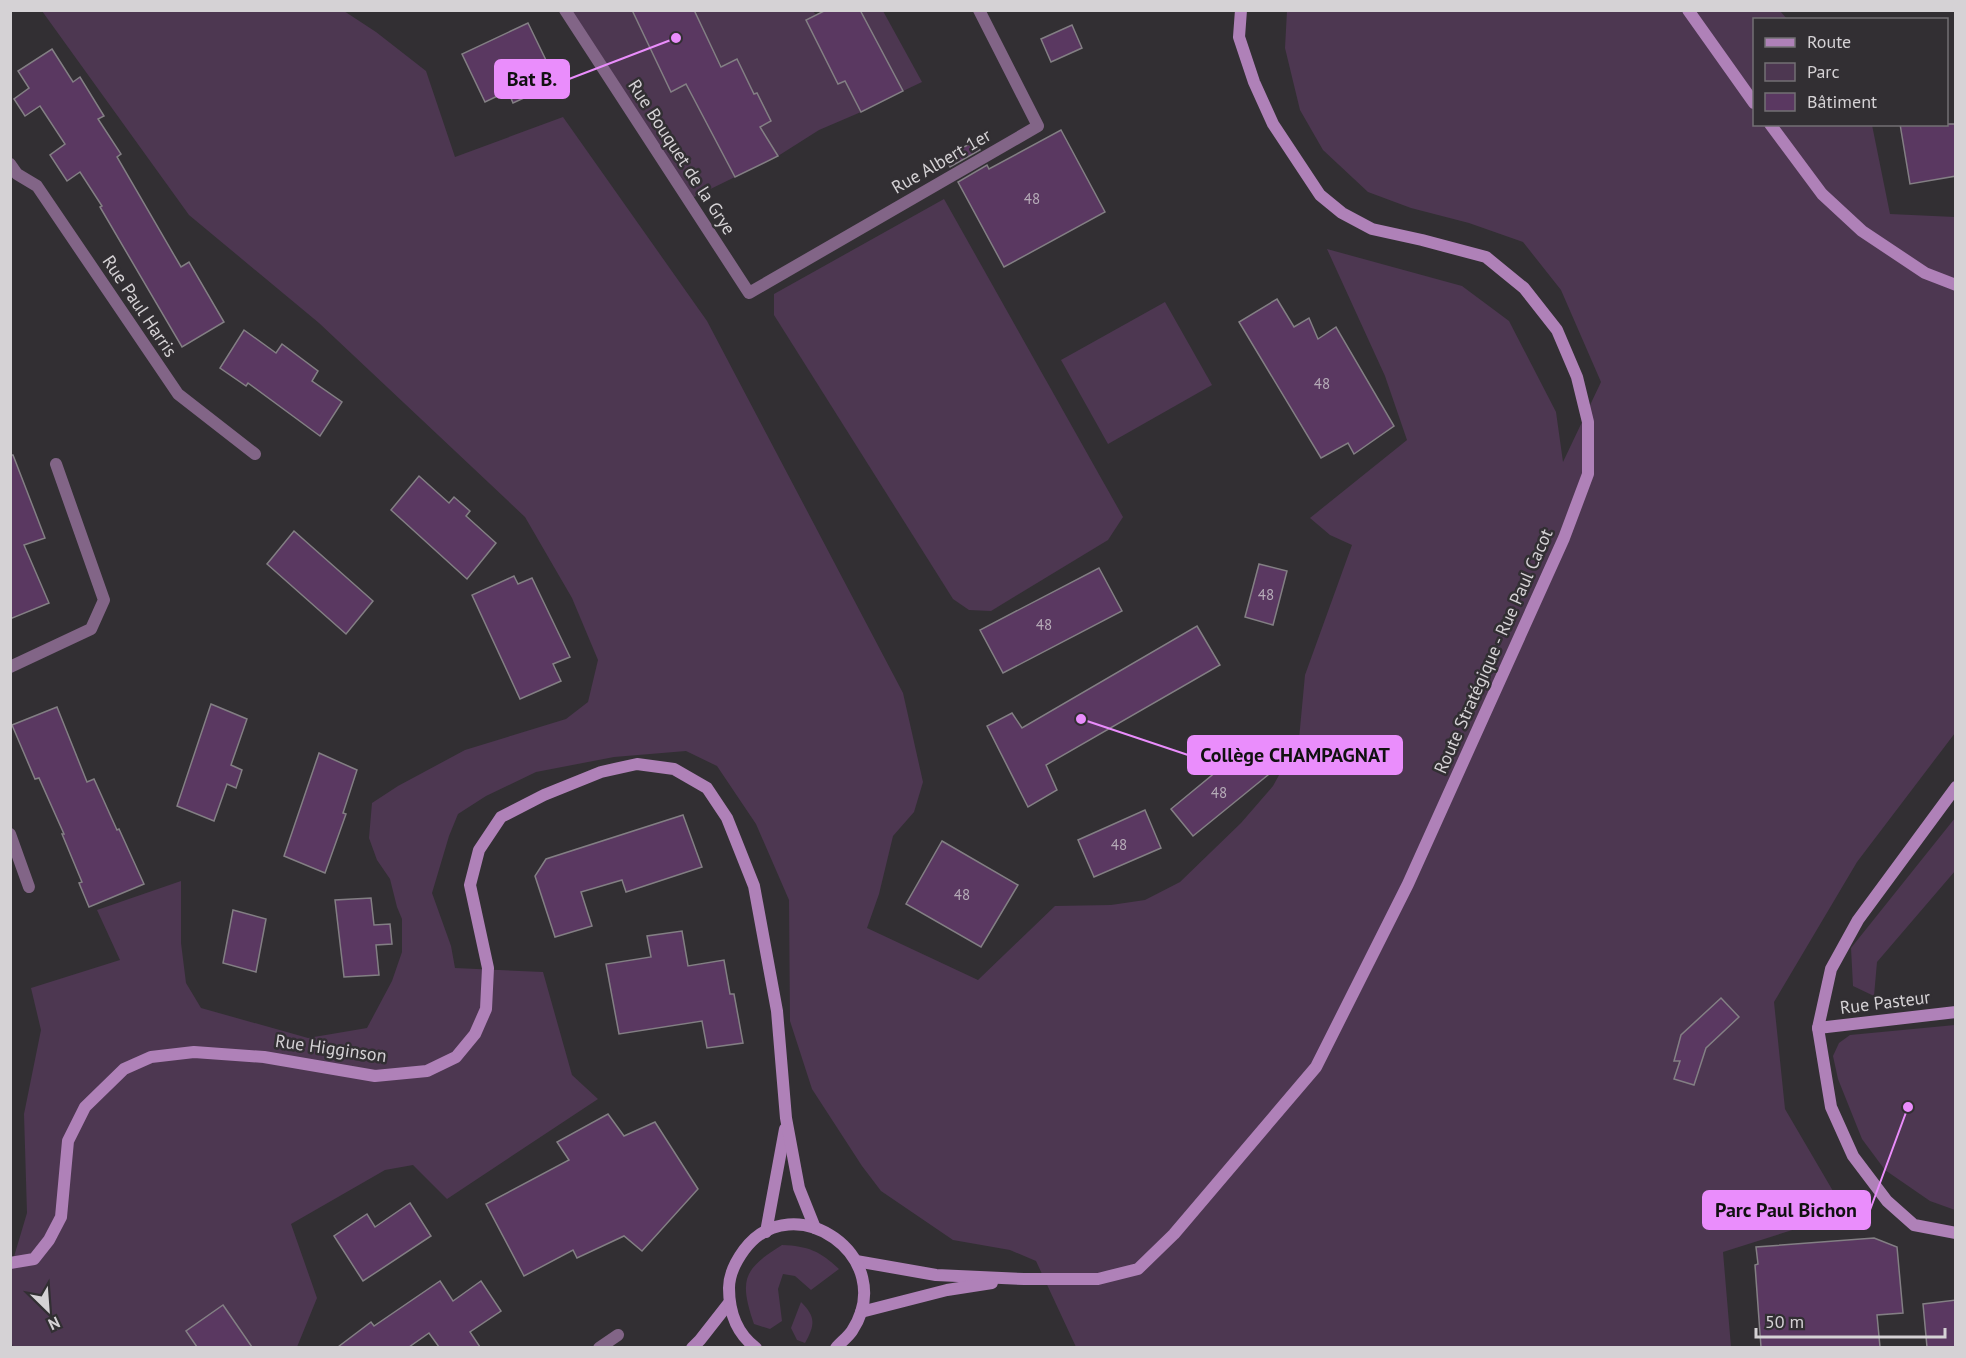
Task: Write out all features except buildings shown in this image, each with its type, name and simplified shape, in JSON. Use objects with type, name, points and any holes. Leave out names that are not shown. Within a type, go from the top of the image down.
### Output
[{"type":"street","name":"Rue Bouquet de la Grye","points":[[565,10],[749,293]]},
{"type":"street","name":"Rue Albert 1er","points":[[749,293],[1038,126],[980,10]]},
{"type":"street","name":"Route Stratégique - Rue Paul Cacot","points":[[856,1260],[936,1275],[1024,1279],[1098,1279],[1138,1269],[1174,1234],[1316,1067],[1408,884],[1564,538],[1588,474],[1588,422],[1577,377],[1557,330],[1524,288],[1486,257],[1372,229],[1342,213],[1320,195],[1273,124],[1257,89],[1239,37],[1242,10]]},
{"type":"street","points":[[1688,11],[1753,100]]},
{"type":"street","points":[[1771,126],[1822,194],[1862,231],[1925,273],[1956,285]]},
{"type":"street","name":"Rue Paul Harris","points":[[10,164],[17,174],[37,186],[178,394],[255,454]]},
{"type":"street","points":[[10,667],[91,629],[104,600],[56,464]]},
{"type":"street","name":"Rue Higginson","points":[[10,1263],[34,1258],[49,1240],[61,1216],[68,1141],[84,1107],[124,1069],[151,1057],[194,1052],[264,1057],[375,1076],[427,1071],[456,1057],[475,1035],[486,1009],[488,968],[470,885],[479,850],[501,817],[544,795],[601,772],[637,764],[674,770],[707,788],[727,818],[754,886],[777,1011],[786,1118],[799,1188],[815,1228]]},
{"type":"street","points":[[1956,787],[1852,930],[1831,969],[1818,1028],[1831,1107],[1853,1156],[1887,1202],[1914,1226],[1956,1233]]},
{"type":"street","points":[[10,834],[29,886]]},
{"type":"street","name":"Rue Pasteur","points":[[1818,1028],[1956,1012]]},
{"type":"street","name":"Rue Higginson","points":[[766,1232],[786,1118]]},
{"type":"street","points":[[753,1347],[738,1327],[729,1303],[729,1282],[736,1262],[749,1244],[766,1232],[782,1226],[799,1225],[815,1228],[839,1240],[856,1260],[862,1277],[864,1295],[861,1312],[852,1332],[836,1347]]},
{"type":"street","name":"Route Stratégique - Rue Paul Cacot","points":[[861,1312],[947,1290],[1024,1279]]},
{"type":"street","points":[[692,1347],[729,1303]]},
{"type":"street","points":[[598,1347],[618,1335]]},
{"type":"green space","points":[[42,11],[344,11],[376,32],[426,71],[455,157],[563,117],[707,321],[903,693],[923,782],[914,812],[893,836],[879,894],[867,928],[978,980],[1055,906],[1111,905],[1145,900],[1180,882],[1241,823],[1273,786],[1299,739],[1305,675],[1352,545],[1330,535],[1310,518],[1407,440],[1385,376],[1327,249],[1462,286],[1509,321],[1556,412],[1563,462],[1601,382],[1561,290],[1523,242],[1469,223],[1411,208],[1368,192],[1323,150],[1300,110],[1285,48],[1287,11],[1780,11],[1786,18],[1753,18],[1753,126],[1872,126],[1890,214],[1955,217],[1955,733],[1857,862],[1774,1002],[1785,1109],[1847,1215],[1723,1252],[1731,1347],[1076,1347],[1036,1261],[1010,1250],[953,1240],[881,1191],[862,1166],[812,1089],[790,1021],[789,900],[756,824],[717,766],[686,751],[614,757],[536,772],[486,796],[458,814],[432,893],[451,946],[455,968],[543,972],[572,1075],[598,1099],[447,1199],[413,1165],[385,1170],[291,1224],[317,1298],[297,1347],[13,1347],[10,1337],[10,1270],[27,1213],[24,1114],[41,1030],[31,988],[120,960],[97,910],[181,881],[181,943],[186,983],[201,1008],[308,1038],[367,1028],[392,981],[402,952],[402,919],[390,879],[377,860],[369,838],[372,803],[398,786],[465,750],[566,719],[588,702],[598,660],[572,598],[525,517],[319,323],[189,215]]},
{"type":"green space","points":[[565,11],[632,11],[671,91],[686,84],[735,177],[688,200]]},
{"type":"green space","points":[[694,11],[813,11],[816,15],[807,20],[838,84],[845,81],[861,112],[819,130],[778,156],[760,127],[771,121],[757,93],[754,94],[737,59],[722,67]]},
{"type":"green space","points":[[860,11],[883,11],[922,82],[903,91]]},
{"type":"green space","points":[[944,199],[1123,517],[1108,540],[991,611],[969,610],[953,599],[774,315],[774,294]]},
{"type":"green space","points":[[1165,302],[1212,385],[1108,444],[1061,360]]},
{"type":"green space","points":[[1955,818],[1955,871],[1877,962],[1874,996],[1853,986],[1851,948]]},
{"type":"green space","points":[[1956,1025],[1955,1210],[1930,1201],[1885,1170],[1862,1139],[1838,1079],[1833,1056],[1839,1043],[1850,1035]]},
{"type":"green space","points":[[782,1245],[813,1251],[839,1269],[811,1290],[795,1276],[783,1274],[778,1289],[782,1321],[770,1329],[754,1324],[749,1309],[746,1286],[752,1269],[759,1261]]},
{"type":"green space","points":[[801,1302],[809,1312],[812,1321],[811,1331],[805,1343],[797,1340],[791,1328]]},
{"type":"place","name":"Bat B.","points":[[676,38]]},
{"type":"place","name":"Collège CHAMPAGNAT","points":[[1081,719]]},
{"type":"place","name":"Parc Paul Bichon","points":[[1908,1107]]}]
